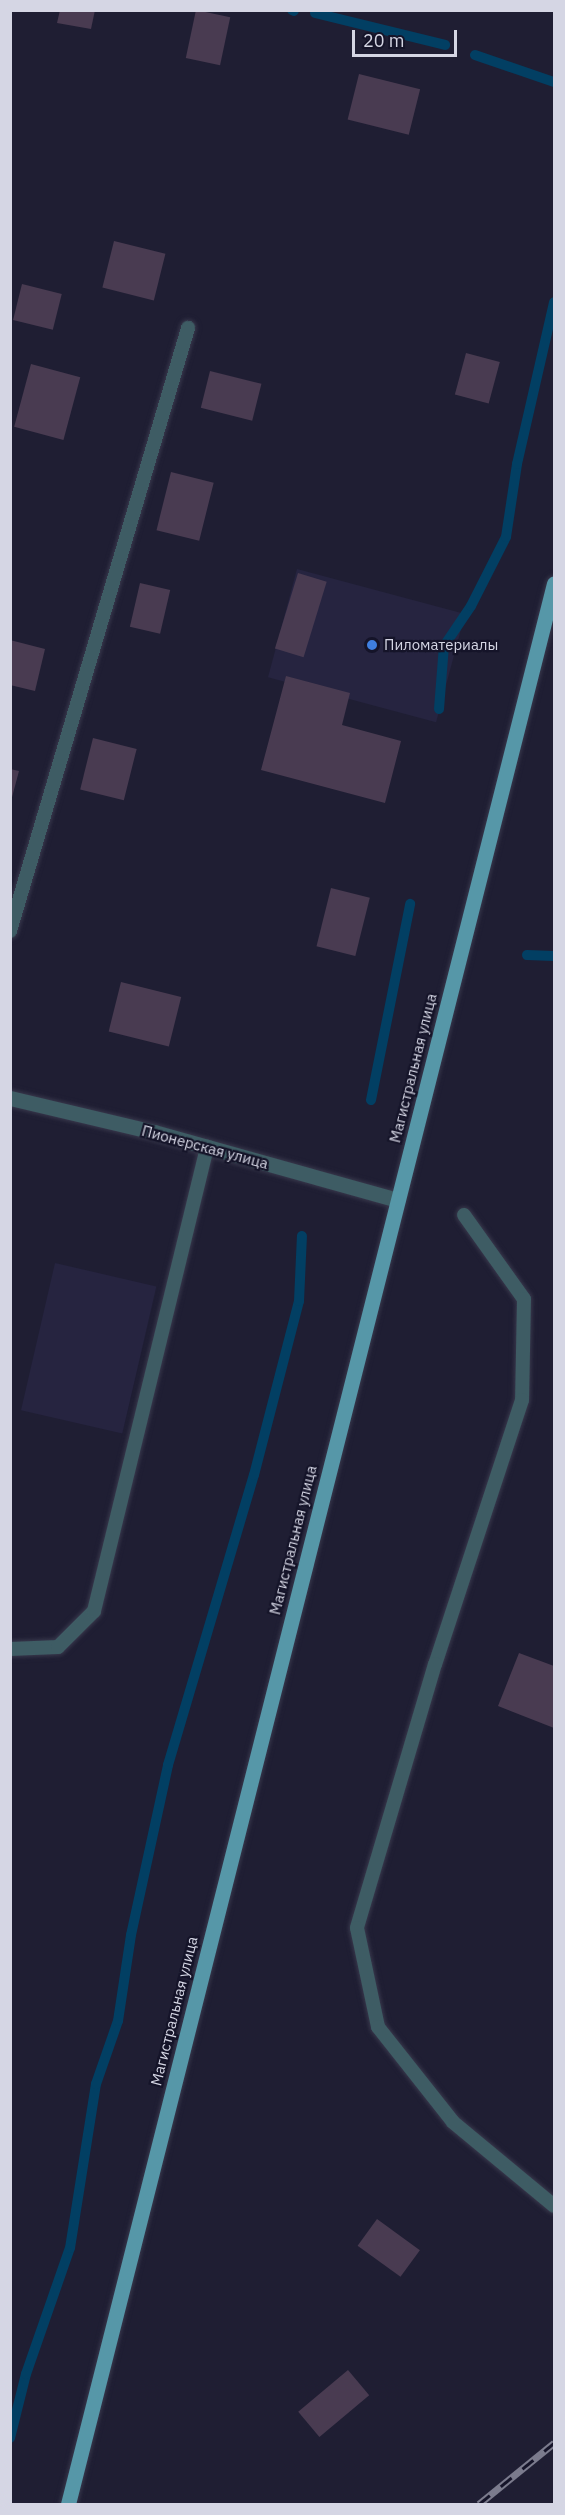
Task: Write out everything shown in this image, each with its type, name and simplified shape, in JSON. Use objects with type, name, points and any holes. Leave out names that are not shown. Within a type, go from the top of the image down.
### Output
[{"type":"main road","name":"Магистральная улица","points":[[68,2505],[555,584]]},
{"type":"street","name":"Пионерская улица","points":[[10,1098],[207,1147],[398,1200]]},
{"type":"lane","points":[[10,931],[188,328]]},
{"type":"lane","points":[[10,1649],[58,1647],[94,1611],[207,1147]]},
{"type":"lane","points":[[464,1215],[524,1299],[522,1400],[435,1664],[357,1928],[378,2027],[453,2122],[555,2206]]},
{"type":"shaded area","points":[[297,569],[465,614],[436,722],[268,677]]},
{"type":"shaded area","points":[[55,1263],[156,1286],[122,1434],[21,1410]]},
{"type":"building","points":[[60,10],[95,10],[91,29],[57,23]]},
{"type":"building","points":[[196,10],[230,17],[220,65],[186,58]]},
{"type":"building","points":[[359,74],[420,89],[409,135],[348,120]]},
{"type":"building","points":[[114,241],[165,254],[154,300],[102,288]]},
{"type":"building","points":[[22,284],[62,294],[53,330],[13,320]]},
{"type":"building","points":[[466,353],[500,362],[489,404],[455,395]]},
{"type":"building","points":[[31,364],[80,377],[63,440],[14,427]]},
{"type":"building","points":[[210,371],[261,384],[252,421],[201,408]]},
{"type":"building","points":[[171,472],[214,483],[199,541],[156,530]]},
{"type":"building","points":[[298,573],[327,582],[304,657],[275,649]]},
{"type":"building","points":[[140,583],[170,590],[160,634],[130,627]]},
{"type":"building","points":[[10,640],[45,649],[35,691],[10,685]]},
{"type":"building","points":[[286,676],[350,693],[342,725],[401,741],[385,803],[261,770]]},
{"type":"building","points":[[93,738],[137,749],[124,800],[80,789]]},
{"type":"building","points":[[10,769],[19,771],[11,801],[10,801]]},
{"type":"building","points":[[331,888],[370,898],[355,956],[316,946]]},
{"type":"building","points":[[121,982],[181,997],[169,1046],[109,1031]]},
{"type":"building","points":[[519,1653],[554,1666],[554,1728],[498,1706]]},
{"type":"building","points":[[377,2219],[420,2250],[400,2277],[358,2246]]},
{"type":"building","points":[[348,2370],[369,2395],[319,2437],[298,2412]]},
{"type":"waterway","points":[[315,13],[445,45]]},
{"type":"waterway","points":[[475,55],[554,82]]},
{"type":"waterway","points":[[439,709],[444,646],[471,606],[506,537],[517,464],[554,302]]},
{"type":"waterway","points":[[371,1100],[410,904]]},
{"type":"waterway","points":[[527,955],[554,956]]},
{"type":"waterway","points":[[10,2438],[26,2374],[70,2248],[96,2084],[118,2021],[131,1935],[168,1765],[254,1475],[299,1301],[302,1236]]},
{"type":"railway","points":[[479,2504],[554,2443]]},
{"type":"place","name":"Пиломатериалы","points":[[372,645]]}]
